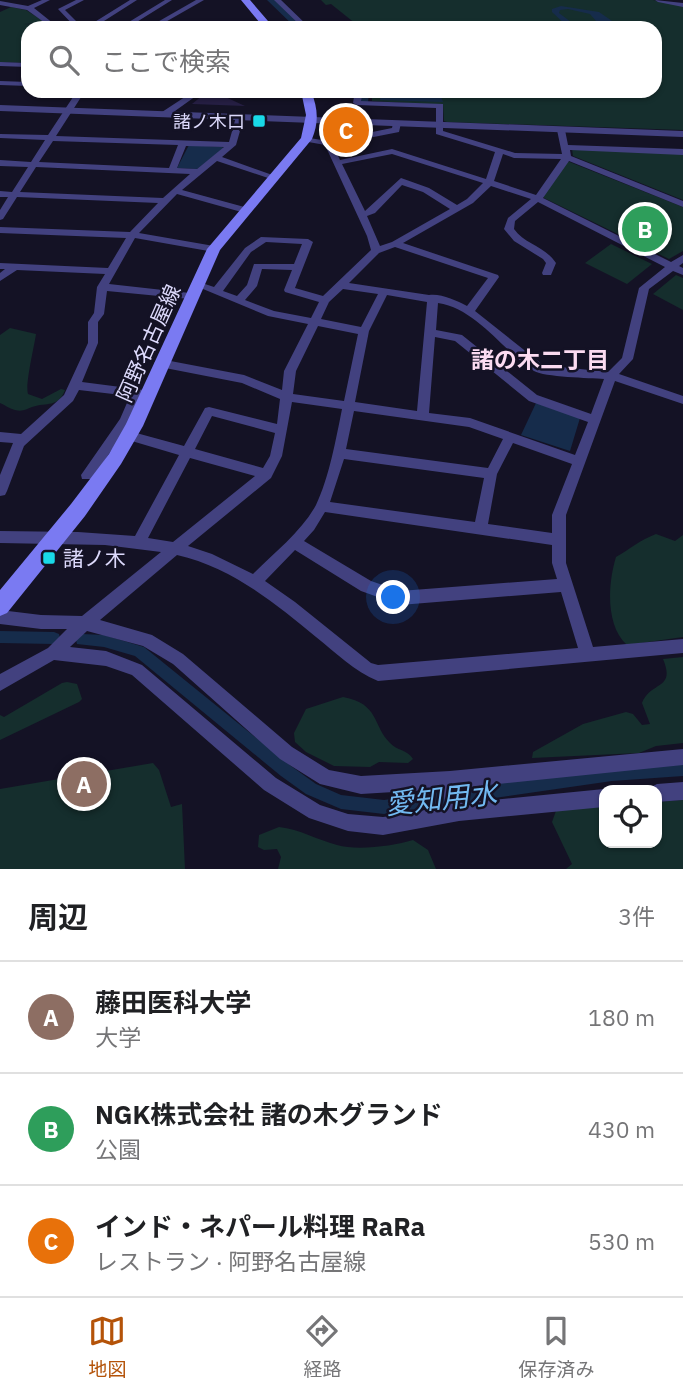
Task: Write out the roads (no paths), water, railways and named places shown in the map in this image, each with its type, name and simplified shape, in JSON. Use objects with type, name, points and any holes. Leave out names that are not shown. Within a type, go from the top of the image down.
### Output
[{"type":"main road","points":[[245,0],[263,21]]},
{"type":"main road","name":"阿野名古屋線","points":[[0,606],[104,475],[129,436],[143,394],[214,249],[306,139],[312,120],[308,98]]},
{"type":"street","points":[[0,9],[17,0]]},
{"type":"street","points":[[29,8],[47,0]]},
{"type":"street","points":[[73,21],[61,9],[81,0]]},
{"type":"street","points":[[100,21],[134,0]]},
{"type":"street","points":[[134,21],[169,0]]},
{"type":"street","points":[[163,21],[201,0]]},
{"type":"street","points":[[277,0],[299,21]]},
{"type":"street","points":[[658,0],[683,5]]},
{"type":"street","points":[[0,3],[29,8],[47,21]]},
{"type":"street","points":[[0,64],[21,65]]},
{"type":"street","points":[[0,83],[21,84]]},
{"type":"street","points":[[0,218],[76,98]]},
{"type":"street","points":[[165,114],[189,98]]},
{"type":"street","points":[[358,98],[357,103],[439,106],[439,132],[514,155],[683,152]]},
{"type":"street","points":[[369,103],[370,98]]},
{"type":"street","points":[[0,108],[683,134]]},
{"type":"street","points":[[0,491],[5,462],[24,439],[69,398],[93,343],[93,322],[99,314],[102,287],[132,235],[175,191],[232,145],[240,117]]},
{"type":"street","points":[[306,139],[328,143],[396,130],[397,124]]},
{"type":"street","points":[[547,273],[550,258],[540,250],[514,239],[509,229],[511,220],[537,198],[566,152],[561,130]]},
{"type":"street","points":[[0,136],[232,145]]},
{"type":"street","points":[[172,170],[183,143]]},
{"type":"street","points":[[328,143],[372,236],[376,251]]},
{"type":"street","points":[[337,163],[392,151],[537,198],[678,269]]},
{"type":"street","points":[[0,682],[52,653],[266,474],[276,456],[290,371],[325,300],[376,251],[395,244],[470,201],[489,183],[500,151]]},
{"type":"street","points":[[566,152],[683,204]]},
{"type":"street","points":[[215,158],[274,177]]},
{"type":"street","points":[[0,163],[198,172]]},
{"type":"street","points":[[362,215],[372,211],[401,181],[426,190],[457,209]]},
{"type":"street","points":[[175,191],[245,210]]},
{"type":"street","points":[[0,194],[164,201]]},
{"type":"street","points":[[0,230],[132,235],[214,249]]},
{"type":"street","points":[[217,291],[248,250],[264,239],[308,242],[289,290],[325,300]]},
{"type":"street","points":[[395,244],[494,277],[469,311]]},
{"type":"street","points":[[588,655],[559,563],[559,516],[611,376],[627,359],[644,288],[678,269],[683,258]]},
{"type":"street","points":[[0,266],[111,271]]},
{"type":"street","points":[[239,300],[252,286],[258,266],[298,267]]},
{"type":"street","points":[[0,278],[14,267]]},
{"type":"street","points":[[340,285],[452,302],[469,311],[540,369],[611,376],[683,400]]},
{"type":"street","points":[[102,287],[217,291],[272,314],[364,331]]},
{"type":"street","points":[[254,583],[309,526],[322,506],[340,453],[347,405],[364,331],[384,292]]},
{"type":"street","points":[[423,415],[433,298]]},
{"type":"street","points":[[431,333],[458,338],[533,398],[595,419]]},
{"type":"street","points":[[160,363],[244,379],[286,397],[470,423],[579,462]]},
{"type":"street","points":[[75,385],[143,394],[87,475]]},
{"type":"street","points":[[138,543],[209,411],[282,430]]},
{"type":"street","points":[[129,436],[266,474]]},
{"type":"street","points":[[0,437],[24,439]]},
{"type":"street","points":[[480,530],[491,474],[510,437]]},
{"type":"street","points":[[340,453],[491,474]]},
{"type":"street","points":[[322,506],[557,540]]},
{"type":"street","points":[[0,537],[55,537],[138,543],[208,558],[254,583],[366,668],[378,673],[683,646]]},
{"type":"street","points":[[294,542],[366,586],[400,598],[565,585]]},
{"type":"street","points":[[0,617],[41,622],[85,623],[130,633],[162,647],[286,753],[326,778],[361,785],[450,782],[681,762]]},
{"type":"street","points":[[52,653],[98,656],[120,661],[138,670],[293,802],[314,812],[366,826],[398,825],[455,810],[599,798]]},
{"type":"street","points":[[450,782],[455,810]]},
{"type":"street","points":[[662,793],[683,791]]},
{"type":"water","points":[[561,6],[599,12],[612,21],[596,21],[590,14],[568,9],[560,10],[559,13],[570,21],[562,21],[552,9]]},
{"type":"water","points":[[442,98],[443,102],[380,100]]},
{"type":"water","points":[[189,145],[224,148],[197,169],[177,168]]},
{"type":"water","points":[[536,403],[580,418],[570,451],[521,435]]},
{"type":"waterway","points":[[271,0],[294,21]]},
{"type":"waterway","name":"愛知用水","points":[[0,637],[54,638]]},
{"type":"waterway","name":"愛知用水","points":[[82,640],[104,641],[139,651],[286,771],[311,789],[341,802],[384,807],[612,774],[683,769]]},
{"type":"place","name":"諸ノ木口","points":[[259,121]]},
{"type":"place","name":"インド・ネパール料理 RaRa","points":[[346,130]]},
{"type":"place","name":"NGK株式会社 諸の木グランド","points":[[645,229]]},
{"type":"place","name":"諸ノ木","points":[[49,558]]},
{"type":"place","name":"藤田医科大学","points":[[84,784]]},
{"type":"district","name":"諸の木二丁目","points":[[540,359]]}]
